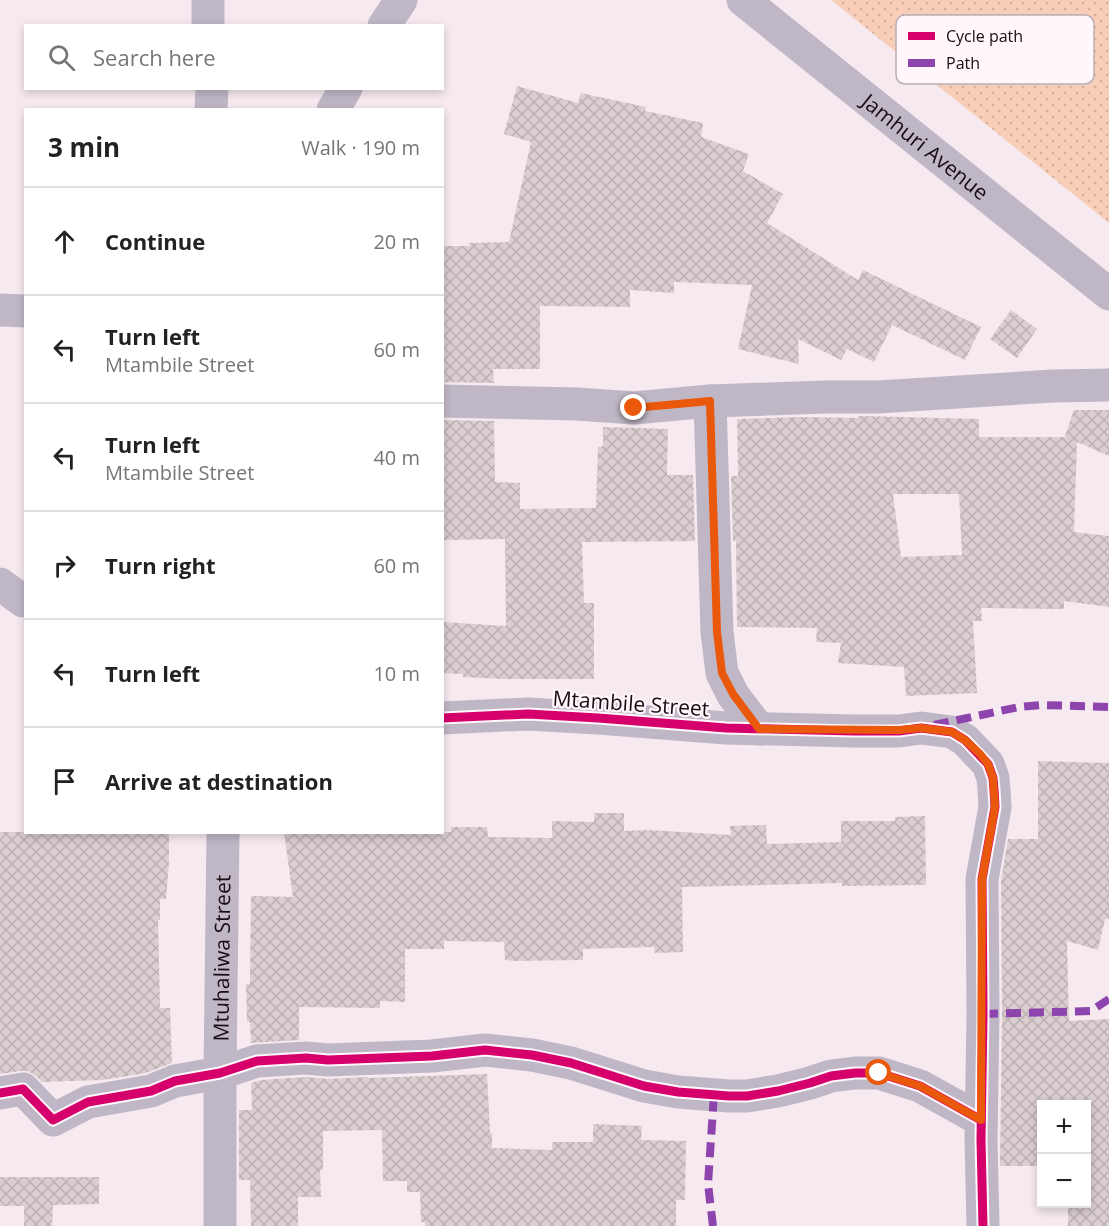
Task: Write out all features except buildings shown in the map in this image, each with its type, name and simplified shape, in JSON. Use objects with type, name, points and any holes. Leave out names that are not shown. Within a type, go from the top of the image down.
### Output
[{"type":"street","points":[[208,0],[208,24]]},
{"type":"street","points":[[385,24],[400,0]]},
{"type":"street","name":"Jamhuri Avenue","points":[[743,0],[1109,294]]},
{"type":"street","points":[[211,108],[212,90]]},
{"type":"street","points":[[334,108],[345,90]]},
{"type":"street","points":[[0,310],[24,311]]},
{"type":"street","points":[[444,401],[577,404],[634,408],[710,401],[825,397],[878,398],[1053,386],[1109,385]]},
{"type":"street","points":[[710,401],[717,632],[722,673],[733,694],[759,729]]},
{"type":"street","name":"Mtambile Street","points":[[444,718],[528,714],[726,728],[887,731],[921,728],[952,732],[965,740],[988,764],[993,778],[995,807],[982,879],[981,1120],[984,1226]]},
{"type":"street","name":"Mtuhaliwa Street","points":[[220,1226],[223,834]]},
{"type":"street","points":[[0,1093],[23,1089],[53,1120],[88,1102],[151,1091],[175,1081],[220,1073],[257,1061],[432,1056],[485,1050],[532,1055],[644,1086],[678,1092],[729,1096],[747,1096],[778,1091],[831,1076],[879,1073],[920,1086],[981,1120]]},
{"type":"shaded area","points":[[831,0],[1109,0],[1109,223],[936,84],[1094,84],[1094,15],[896,15],[896,52]]},
{"type":"marked path","points":[[934,725],[1019,707],[1041,705],[1109,707]]},
{"type":"marked path","points":[[983,1014],[1091,1011],[1109,999]]},
{"type":"marked path","points":[[713,1226],[708,1184],[714,1094]]},
{"type":"cycle path","points":[[444,718],[528,714],[726,728],[853,731],[899,731],[921,728],[952,732],[965,740],[988,764],[993,778],[995,807],[982,879],[983,1226]]},
{"type":"cycle path","points":[[0,1093],[23,1089],[53,1120],[88,1102],[151,1091],[175,1081],[220,1073],[257,1061],[432,1056],[485,1050],[532,1055],[571,1063],[644,1086],[678,1092],[729,1096],[747,1096],[778,1091],[831,1076],[879,1073],[920,1086],[981,1120]]},
{"type":"route","points":[[634,408],[710,401],[717,632],[722,673],[733,694],[759,729],[853,731],[921,728],[952,732],[965,740],[988,764],[993,778],[995,807],[982,879],[981,1120],[920,1086],[879,1073]]}]
